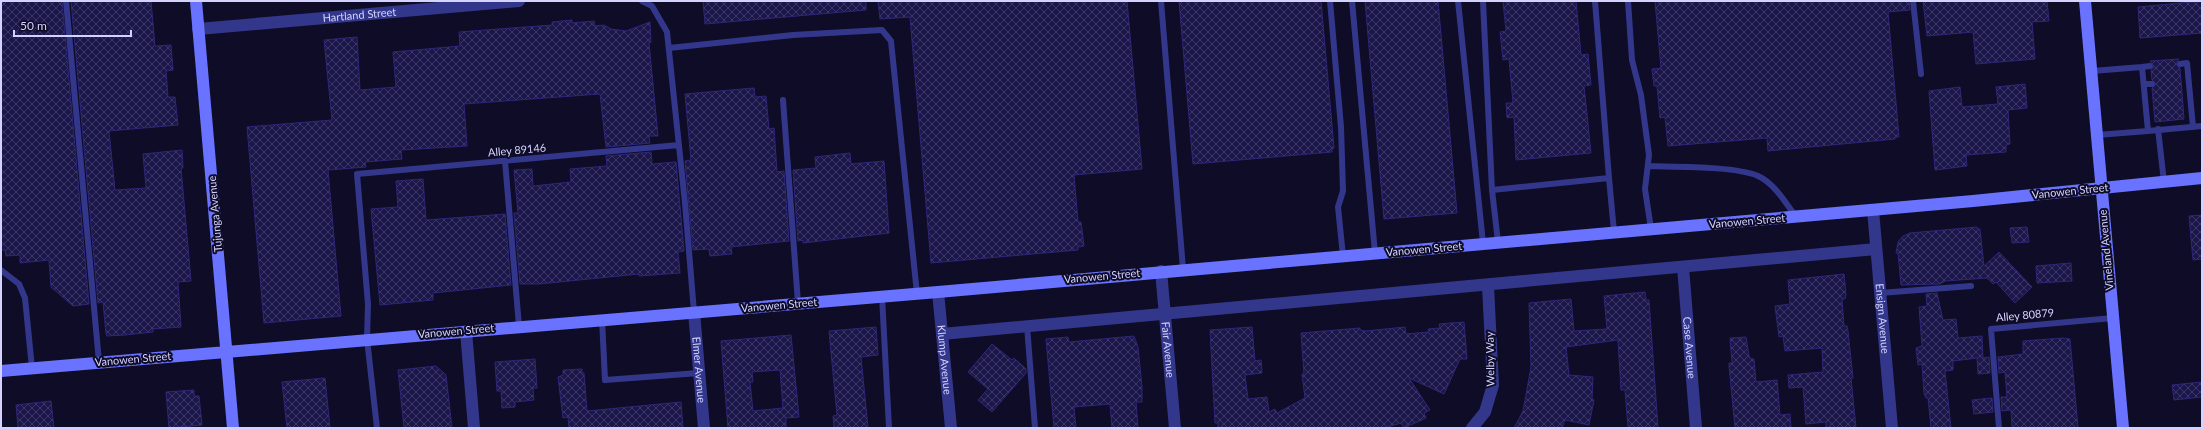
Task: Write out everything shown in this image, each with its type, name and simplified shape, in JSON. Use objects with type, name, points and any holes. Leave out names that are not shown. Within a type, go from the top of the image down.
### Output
[{"type":"main road","name":"Tujunga Avenue","points":[[196,1],[233,428]]},
{"type":"main road","name":"Vineland Avenue","points":[[2085,1],[2123,428]]},
{"type":"main road","name":"Vanowen Street","points":[[1,371],[602,319],[917,294],[1183,269],[1796,217],[2202,178]]},
{"type":"street","name":"Hartland Street","points":[[198,29],[519,1]]},
{"type":"street","name":"Ensign Avenue","points":[[1873,210],[1892,428]]},
{"type":"street","points":[[942,334],[1488,286],[1876,249]]},
{"type":"street","name":"Case Avenue","points":[[1683,267],[1696,428]]},
{"type":"street","name":"Fair Avenue","points":[[1161,271],[1175,428]]},
{"type":"street","name":"Welby Way","points":[[1472,428],[1485,412],[1493,385],[1488,286]]},
{"type":"street","name":"Klump Avenue","points":[[938,292],[951,428]]},
{"type":"street","name":"Elmer Avenue","points":[[694,312],[704,428]]},
{"type":"street","points":[[466,331],[474,428]]},
{"type":"lane","points":[[66,1],[99,362]]},
{"type":"lane","points":[[642,1],[652,6],[667,32],[694,312]]},
{"type":"lane","points":[[1161,1],[1183,269]]},
{"type":"lane","points":[[1330,1],[1341,127],[1343,191],[1338,207],[1343,256]]},
{"type":"lane","points":[[1352,1],[1375,253]]},
{"type":"lane","points":[[1458,1],[1483,243]]},
{"type":"lane","points":[[1483,1],[1492,190],[1498,242]]},
{"type":"lane","points":[[1595,1],[1614,232]]},
{"type":"lane","points":[[1628,1],[1632,60],[1641,95],[1649,155],[1645,189],[1651,229]]},
{"type":"lane","points":[[1913,1],[1921,74]]},
{"type":"lane","points":[[669,48],[793,35],[882,30],[891,41],[917,294]]},
{"type":"lane","points":[[2180,64],[2187,63],[2193,127]]},
{"type":"lane","points":[[2092,71],[2150,66]]},
{"type":"lane","points":[[2142,67],[2148,130]]},
{"type":"lane","points":[[2181,81],[2189,80]]},
{"type":"lane","points":[[2144,84],[2152,84]]},
{"type":"lane","points":[[783,100],[798,303]]},
{"type":"lane","points":[[2183,106],[2192,105]]},
{"type":"lane","points":[[2146,109],[2154,108]]},
{"type":"lane","points":[[2097,135],[2202,126]]},
{"type":"lane","points":[[2158,129],[2164,182]]},
{"type":"lane","name":"Alley 89146","points":[[367,339],[368,304],[357,174],[679,145]]},
{"type":"lane","points":[[505,161],[519,326]]},
{"type":"lane","points":[[1648,166],[1736,171],[1759,176],[1779,193],[1796,217]]},
{"type":"lane","points":[[1492,190],[1609,178]]},
{"type":"lane","points":[[1,270],[19,284],[25,298],[32,368]]},
{"type":"lane","points":[[1880,293],[1971,286]]},
{"type":"lane","points":[[882,296],[889,428]]},
{"type":"lane","name":"Alley 80879","points":[[2000,428],[1991,329],[2113,318]]},
{"type":"lane","points":[[602,319],[605,380],[699,373]]},
{"type":"lane","points":[[1027,326],[1035,428]]},
{"type":"lane","points":[[367,339],[377,428]]},
{"type":"building","points":[[1,1],[62,1],[89,304],[73,306],[51,287],[49,260],[20,263],[20,255],[6,256],[5,250],[1,250]]},
{"type":"building","points":[[71,1],[151,1],[155,46],[171,45],[173,70],[166,71],[168,97],[175,97],[178,125],[109,131],[115,190],[146,188],[143,154],[182,150],[183,168],[181,168],[191,281],[178,282],[181,327],[153,329],[153,332],[125,335],[107,336],[106,334],[103,302],[98,303]]},
{"type":"building","points":[[703,1],[866,1],[866,10],[705,24]]},
{"type":"building","points":[[878,1],[1127,1],[1142,169],[1074,175],[1078,222],[1081,222],[1084,246],[1078,247],[1078,250],[931,263],[910,17],[880,19]]},
{"type":"building","points":[[1179,1],[1321,1],[1334,148],[1332,149],[1332,152],[1193,164]]},
{"type":"building","points":[[1365,1],[1438,1],[1457,213],[1384,219]]},
{"type":"building","points":[[1503,1],[1576,1],[1581,55],[1588,54],[1591,85],[1584,86],[1591,153],[1516,160],[1514,117],[1507,118],[1506,103],[1513,103],[1509,59],[1503,60],[1500,32],[1506,31]]},
{"type":"building","points":[[1655,1],[1909,1],[1910,10],[1888,12],[1899,137],[1895,137],[1895,139],[1768,151],[1767,138],[1668,146],[1665,117],[1660,118],[1657,86],[1654,86],[1652,69],[1661,68]]},
{"type":"building","points":[[1923,1],[2047,1],[2049,21],[2032,22],[2035,59],[1976,64],[1973,32],[1927,36]]},
{"type":"building","points":[[2202,1],[2202,33],[2140,38],[2138,7]]},
{"type":"building","points":[[572,20],[572,23],[594,21],[595,26],[604,25],[611,29],[626,31],[650,22],[651,42],[649,43],[658,136],[649,136],[650,143],[606,147],[600,94],[464,104],[467,146],[401,150],[402,159],[365,162],[366,167],[328,170],[341,316],[264,323],[247,127],[332,120],[324,40],[357,37],[360,90],[396,87],[393,52],[460,46],[459,32],[552,25],[552,22]]},
{"type":"building","points":[[2179,59],[2176,64],[2180,68],[2184,119],[2155,122],[2152,88],[2156,84],[2152,80],[2151,70],[2154,66],[2150,61]]},
{"type":"building","points":[[2025,84],[2027,108],[2008,110],[2010,144],[2006,145],[2006,152],[1966,155],[1967,166],[1935,170],[1929,91],[1960,87],[1962,107],[1998,104],[1996,87]]},
{"type":"building","points":[[754,88],[755,97],[766,96],[769,129],[774,128],[777,172],[784,171],[789,241],[731,247],[732,254],[710,256],[709,249],[693,250],[685,161],[691,160],[685,94]]},
{"type":"building","points":[[651,152],[652,164],[676,162],[684,251],[678,252],[680,273],[639,276],[639,274],[539,284],[520,284],[514,213],[518,213],[514,170],[532,169],[533,186],[571,182],[570,169],[607,166],[606,156]]},
{"type":"building","points":[[850,153],[851,164],[884,161],[889,233],[803,243],[803,240],[798,241],[793,170],[816,168],[815,157]]},
{"type":"building","points":[[423,179],[426,220],[505,214],[511,285],[433,293],[433,300],[380,305],[371,209],[398,207],[396,181]]},
{"type":"building","points":[[2202,215],[2202,259],[2193,260],[2189,216]]},
{"type":"building","points":[[1977,227],[1977,229],[1980,229],[1984,266],[1999,252],[2032,287],[2015,303],[1996,282],[1993,284],[1987,278],[1945,281],[1940,284],[1901,285],[1898,253],[1896,253],[1898,242],[1903,236],[1910,233]]},
{"type":"building","points":[[2027,227],[2029,242],[2012,243],[2010,228]]},
{"type":"building","points":[[2071,263],[2072,281],[2037,283],[2036,266]]},
{"type":"building","points":[[1844,274],[1846,295],[1845,299],[1842,299],[1844,326],[1847,326],[1848,331],[1856,428],[1826,428],[1826,422],[1806,424],[1803,387],[1789,388],[1788,375],[1823,372],[1822,348],[1785,351],[1783,336],[1779,337],[1775,306],[1790,304],[1788,280]]},
{"type":"building","points":[[1645,292],[1646,300],[1649,300],[1658,428],[1628,428],[1625,390],[1621,390],[1618,340],[1566,347],[1569,375],[1593,377],[1592,399],[1594,400],[1589,425],[1565,420],[1562,428],[1514,428],[1523,411],[1531,367],[1529,303],[1571,299],[1574,331],[1607,329],[1604,296]]},
{"type":"building","points":[[1937,293],[1943,320],[1956,319],[1958,338],[1982,336],[1983,358],[1989,357],[1990,373],[1978,374],[1977,358],[1953,361],[1953,370],[1945,371],[1951,428],[1931,428],[1928,398],[1926,398],[1924,393],[1922,364],[1918,365],[1916,348],[1922,346],[1919,307],[1927,306],[1926,294]]},
{"type":"building","points":[[1464,322],[1467,359],[1460,359],[1444,394],[1409,378],[1430,410],[1424,413],[1426,418],[1404,428],[1401,423],[1384,428],[1218,428],[1218,423],[1215,423],[1210,330],[1252,327],[1255,361],[1261,360],[1262,373],[1245,375],[1248,399],[1267,397],[1269,412],[1275,409],[1277,413],[1305,398],[1302,374],[1304,374],[1301,333],[1360,328],[1360,330],[1365,331],[1405,327],[1406,334],[1429,332],[1428,329],[1440,328],[1439,324]]},
{"type":"building","points":[[876,327],[878,355],[861,357],[868,428],[834,428],[833,416],[837,415],[829,331]]},
{"type":"building","points":[[791,335],[799,417],[786,418],[786,428],[728,428],[721,341]],"holes":[[[780,370],[783,408],[753,411],[750,382],[753,382],[752,372]]]},
{"type":"building","points":[[1134,336],[1138,347],[1142,387],[1142,402],[1136,402],[1138,428],[1112,428],[1110,404],[1074,407],[1076,428],[1054,428],[1046,339],[1068,337],[1069,342]]},
{"type":"building","points":[[1746,337],[1749,356],[1751,359],[1754,359],[1756,382],[1777,380],[1780,415],[1790,414],[1791,428],[1735,428],[1729,366],[1729,363],[1732,363],[1730,338]]},
{"type":"building","points":[[2063,338],[2070,339],[2078,428],[2012,428],[2011,410],[2002,411],[2001,397],[2007,397],[2005,372],[1999,373],[1998,357],[2023,354],[2023,341]]},
{"type":"building","points":[[992,344],[1012,360],[1014,358],[1026,369],[1026,373],[992,412],[978,400],[988,389],[968,372]]},
{"type":"building","points":[[535,359],[537,388],[533,388],[534,400],[515,402],[515,407],[502,408],[501,391],[497,391],[495,362]]},
{"type":"building","points":[[436,366],[446,375],[452,428],[404,428],[398,370]]},
{"type":"building","points":[[582,369],[582,373],[584,373],[587,411],[681,402],[683,428],[569,428],[568,417],[563,418],[558,377],[563,375],[563,370]]},
{"type":"building","points":[[325,378],[330,428],[287,428],[282,382]]},
{"type":"building","points":[[2202,382],[2202,397],[2174,400],[2172,385]]},
{"type":"building","points":[[194,390],[194,396],[199,396],[202,425],[169,428],[166,392]]},
{"type":"building","points":[[1992,398],[1993,412],[1974,414],[1972,400]]},
{"type":"building","points":[[51,401],[54,428],[18,428],[16,405]]}]
